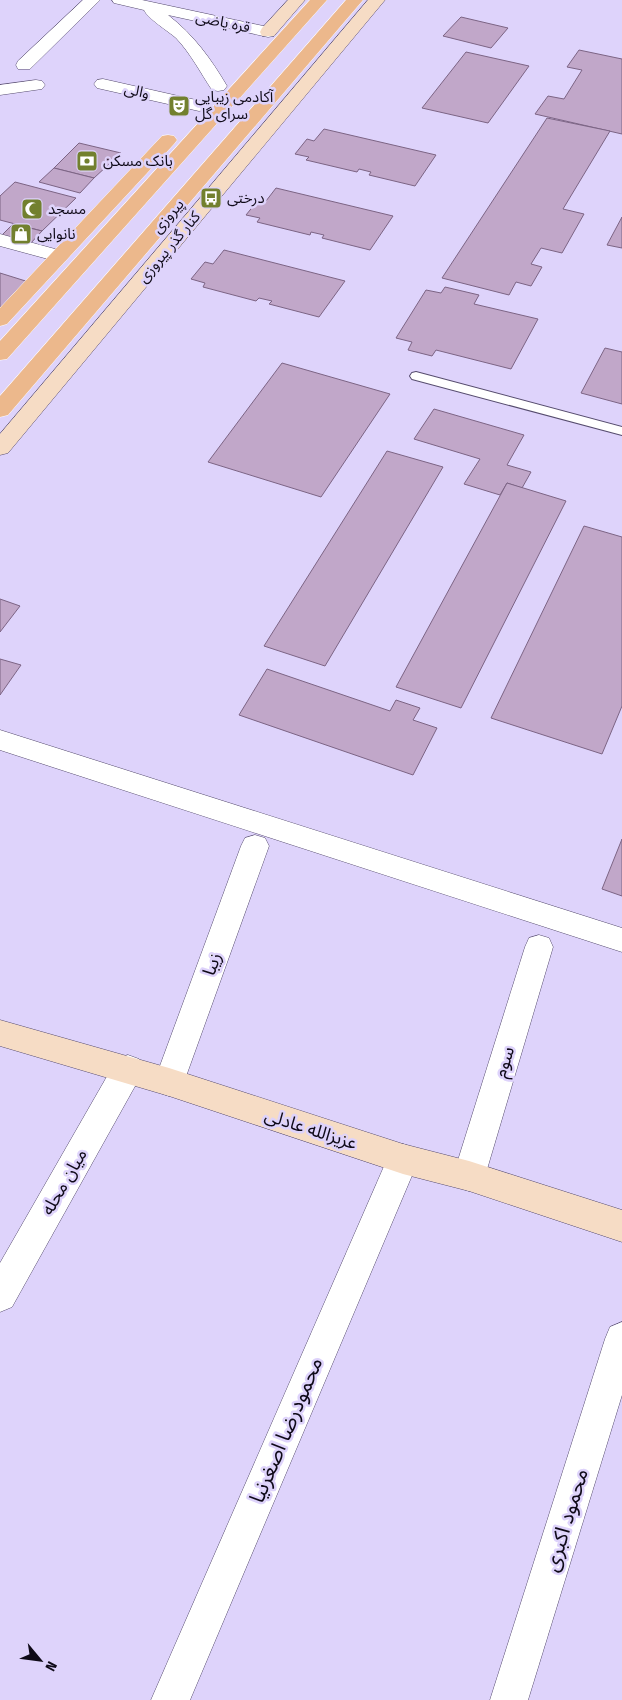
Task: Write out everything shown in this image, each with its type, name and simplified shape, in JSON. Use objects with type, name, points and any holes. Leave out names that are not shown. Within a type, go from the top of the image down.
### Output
[{"type":"main road","points":[[0,320],[297,0]]},
{"type":"main road","name":"پیروزی","points":[[0,354],[319,0]]},
{"type":"main road","name":"پیروزی","points":[[0,410],[355,0]]},
{"type":"main road","name":"کنار گذر پیروزی","points":[[0,448],[377,0]]},
{"type":"main road","points":[[268,32],[318,42]]},
{"type":"main road","name":"عزیزالله عادلی","points":[[0,1032],[169,1082],[403,1159],[468,1176],[622,1226]]},
{"type":"street","points":[[24,65],[92,0]]},
{"type":"street","name":"قره یاضی","points":[[120,0],[268,32]]},
{"type":"street","points":[[145,5],[182,34],[204,61],[218,86]]},
{"type":"street","name":"والی","points":[[104,84],[189,117]]},
{"type":"street","points":[[0,90],[36,85]]},
{"type":"street","points":[[0,240],[59,256]]},
{"type":"street","points":[[0,740],[622,940]]},
{"type":"street","name":"زیبا","points":[[169,1082],[255,846]]},
{"type":"street","name":"سوم","points":[[468,1176],[539,948]]},
{"type":"street","name":"میان محله","points":[[0,1295],[128,1070]]},
{"type":"street","name":"محمودرضا اصغرنیا","points":[[170,1700],[403,1159]]},
{"type":"street","name":"محمود اکبری","points":[[509,1700],[622,1339]]},
{"type":"lane","points":[[416,376],[622,432]]},
{"type":"building","points":[[461,17],[508,28],[491,48],[443,36]]},
{"type":"building","points":[[579,50],[622,59],[622,134],[535,114],[548,96],[564,99],[582,70],[567,67]]},
{"type":"building","points":[[466,52],[529,66],[488,123],[422,108]]},
{"type":"building","points":[[547,118],[610,131],[563,209],[584,214],[562,253],[541,248],[531,264],[542,267],[531,286],[516,282],[509,295],[442,278]]},
{"type":"building","points":[[324,129],[436,155],[415,186],[369,175],[371,172],[359,169],[357,172],[306,160],[309,157],[295,154],[307,139],[314,141]]},
{"type":"building","name":"بانک مسکن","points":[[79,143],[121,153],[94,178],[54,168]]},
{"type":"building","points":[[54,168],[94,178],[80,193],[39,182]]},
{"type":"building","name":"مسجد","points":[[15,182],[76,198],[42,231],[0,220],[0,196]]},
{"type":"building","points":[[276,188],[393,216],[370,250],[322,238],[324,235],[311,232],[310,235],[257,222],[260,218],[246,215],[259,199],[266,201]]},
{"type":"building","points":[[622,217],[622,248],[607,245]]},
{"type":"building","name":"نانوایی","points":[[13,224],[42,231],[30,244],[1,236]]},
{"type":"building","points":[[224,250],[345,281],[319,317],[269,304],[272,301],[259,298],[256,301],[203,287],[205,283],[191,279],[205,262],[213,264]]},
{"type":"building","points":[[0,273],[32,283],[0,315]]},
{"type":"building","points":[[445,287],[479,295],[474,304],[538,319],[511,369],[436,350],[432,356],[408,350],[412,342],[396,338],[426,290],[441,293]]},
{"type":"building","points":[[605,348],[622,352],[622,404],[581,393]]},
{"type":"building","points":[[282,363],[390,394],[321,497],[208,462]]},
{"type":"building","points":[[434,409],[524,435],[507,465],[531,472],[522,488],[507,483],[500,495],[464,484],[480,459],[414,439]]},
{"type":"building","points":[[387,451],[443,467],[325,666],[264,646]]},
{"type":"building","points":[[507,483],[566,501],[461,708],[396,687]]},
{"type":"building","points":[[584,526],[622,537],[622,706],[602,754],[491,718]]},
{"type":"building","points":[[0,599],[20,606],[0,632]]},
{"type":"building","points":[[0,659],[21,665],[0,695]]},
{"type":"building","points":[[267,669],[390,711],[396,700],[420,708],[413,720],[437,728],[413,775],[239,715]]},
{"type":"building","points":[[622,839],[622,896],[602,889]]},
{"type":"place","name":"آکادمی زیبایی سرای گل","points":[[179,106]]},
{"type":"place","name":"بانک مسکن","points":[[87,161]]},
{"type":"place","name":"درختی","points":[[211,198]]},
{"type":"place","name":"مسجد","points":[[32,209]]},
{"type":"place","name":"نانوایی","points":[[21,234]]}]
